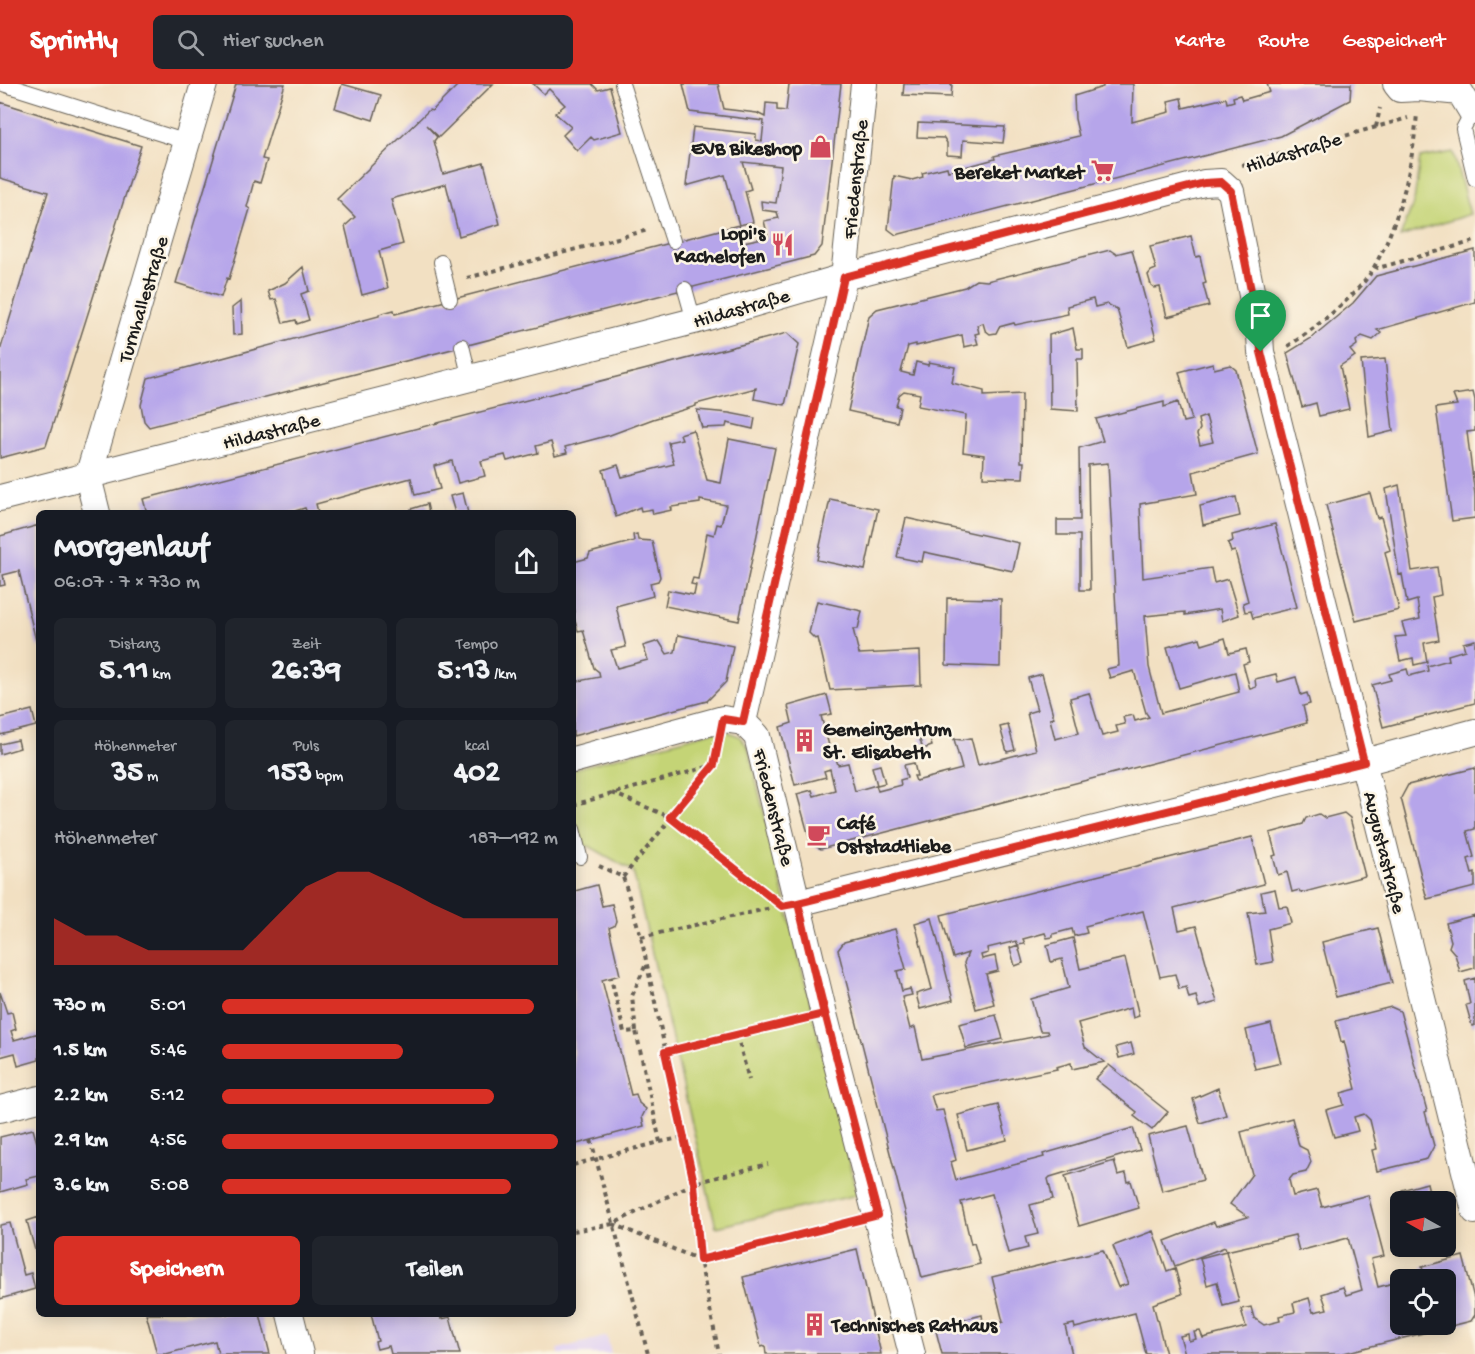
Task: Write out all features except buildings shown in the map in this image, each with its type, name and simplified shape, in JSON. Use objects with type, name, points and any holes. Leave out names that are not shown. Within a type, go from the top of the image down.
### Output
[{"type":"street","name":"Turnhallestraße","points":[[88,477],[204,84]]},
{"type":"street","name":"Friedenstraße","points":[[864,84],[844,277],[733,721],[757,736],[790,904],[824,1014],[878,1215],[912,1354]]},
{"type":"street","points":[[1407,86],[1460,92],[1474,112]]},
{"type":"street","name":"Hildastraße","points":[[0,498],[694,321],[844,277],[1204,183],[1221,182]]},
{"type":"street","name":"Augustastraße","points":[[1221,182],[1231,191],[1260,335],[1261,352],[1475,1211]]},
{"type":"street","points":[[88,477],[96,510]]},
{"type":"street","points":[[576,759],[733,721]]},
{"type":"street","points":[[790,904],[1364,762],[1475,732]]},
{"type":"street","points":[[0,1109],[36,1100]]},
{"type":"street","points":[[291,1317],[300,1354]]},
{"type":"lane","points":[[3,84],[187,142]]},
{"type":"lane","points":[[622,84],[673,241]]},
{"type":"lane","points":[[1474,112],[1463,129],[1475,180]]},
{"type":"lane","points":[[441,262],[450,299]]},
{"type":"lane","points":[[685,289],[694,321]]},
{"type":"lane","points":[[462,346],[470,379]]},
{"type":"lane","points":[[576,841],[580,857]]},
{"type":"path","points":[[1261,352],[1285,347],[1306,335],[1348,297],[1374,266],[1396,222],[1412,159],[1417,116],[1407,86]]},
{"type":"path","name":"Hildastraße","points":[[1221,182],[1239,165],[1429,113]]},
{"type":"path","points":[[446,284],[668,225]]},
{"type":"path","points":[[1374,266],[1378,268],[1475,241]]},
{"type":"path","points":[[623,877],[714,765],[733,721]]},
{"type":"path","points":[[576,804],[714,765]]},
{"type":"path","points":[[612,793],[670,817],[790,904]]},
{"type":"path","points":[[580,857],[623,877],[641,937],[694,1183],[700,1260],[719,1354]]},
{"type":"path","points":[[641,937],[790,904]]},
{"type":"path","points":[[646,964],[632,996],[636,1031],[660,1142]]},
{"type":"path","points":[[610,978],[624,1032],[636,1031]]},
{"type":"path","points":[[665,1052],[824,1014]]},
{"type":"path","points":[[737,1035],[749,1080]]},
{"type":"path","points":[[576,1164],[685,1137]]},
{"type":"path","points":[[591,1140],[648,1354]]},
{"type":"path","points":[[576,1230],[613,1224],[694,1183],[768,1164]]},
{"type":"path","points":[[613,1224],[700,1260],[878,1215]]},
{"type":"shaded area","points":[[607,1336],[611,1354],[559,1354],[558,1349]]},
{"type":"green space","points":[[1453,152],[1470,214],[1400,237],[1414,201],[1420,158]]},
{"type":"green space","points":[[722,729],[739,736],[748,747],[857,1195],[716,1227],[633,871],[589,846],[576,850],[576,768]]},
{"type":"place","name":"EVB Bikeshop","points":[[820,147]]},
{"type":"place","name":"Bereket Market","points":[[1102,171]]},
{"type":"place","name":"Lopi's Kachelofen","points":[[783,244]]},
{"type":"place","name":"Gemeinzentrum St. Elisabeth","points":[[805,740]]},
{"type":"place","name":"Café Oststadtliebe","points":[[819,834]]},
{"type":"place","name":"Technisches Rathaus","points":[[814,1324]]},
{"type":"route","points":[[1261,352],[1260,335],[1231,191],[1221,182],[1204,183],[844,277],[743,722],[723,719],[714,765],[670,817],[782,906],[798,903],[824,1014],[665,1052],[694,1183],[700,1260],[878,1215],[824,1014],[811,957],[798,903],[1364,762],[1261,352]]}]
